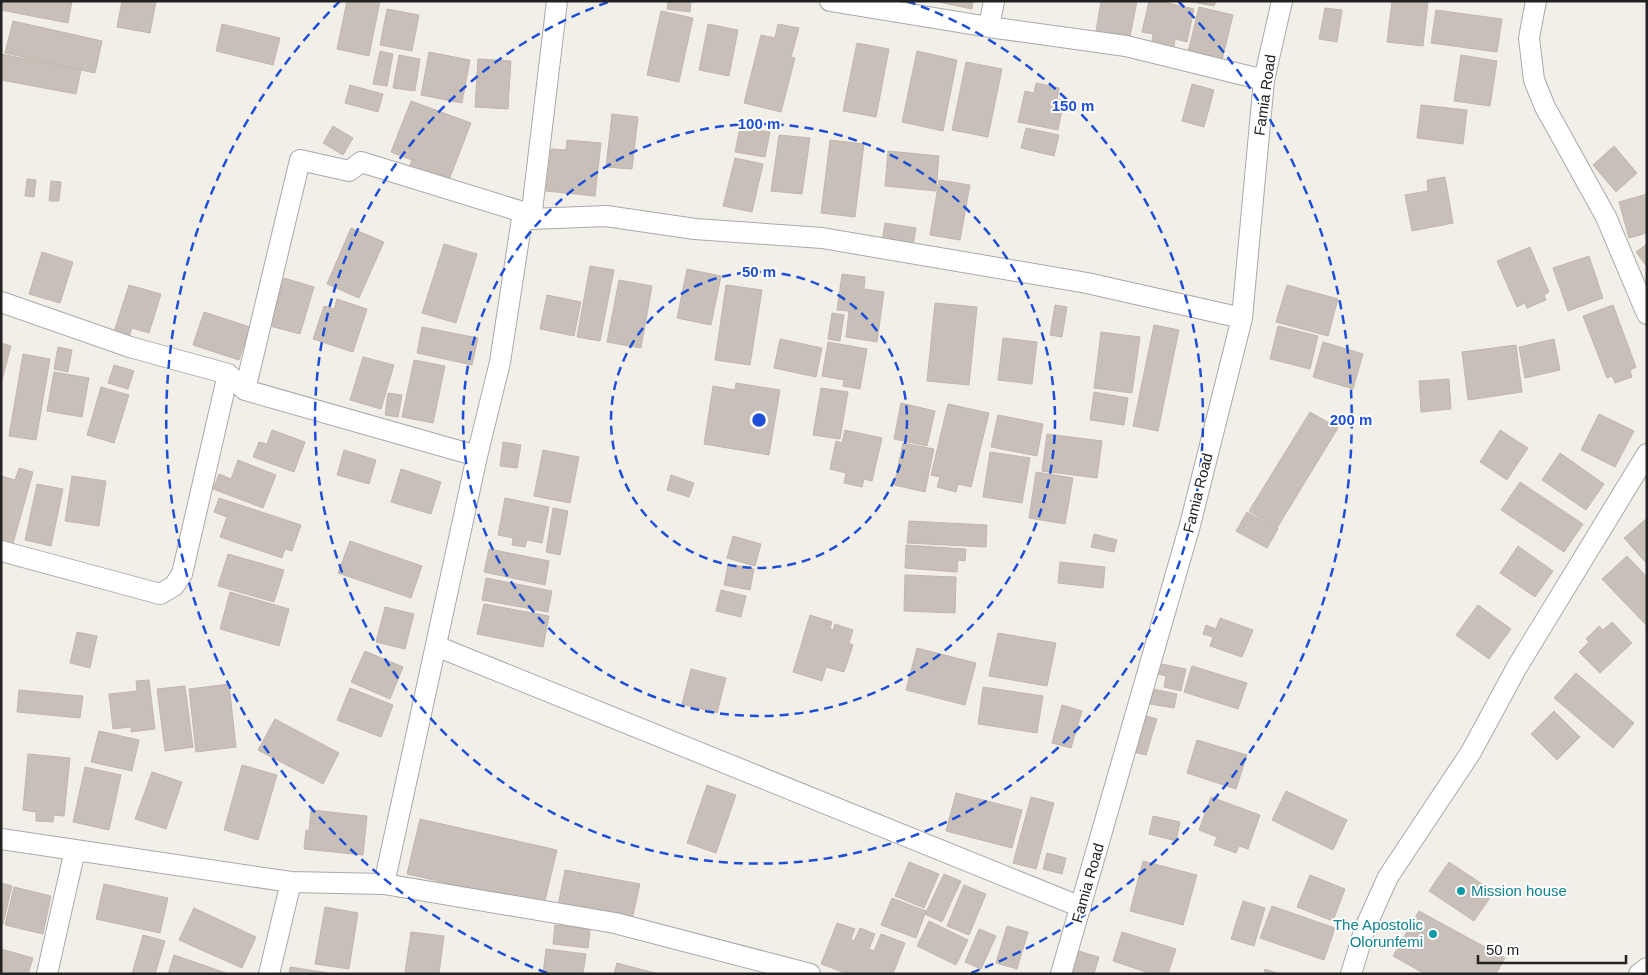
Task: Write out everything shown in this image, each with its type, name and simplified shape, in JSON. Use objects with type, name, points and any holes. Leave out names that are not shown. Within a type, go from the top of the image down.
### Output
[{"type":"street","points":[[384,884],[500,362],[527,215],[557,1]]},
{"type":"street","points":[[830,1],[989,27],[1126,46],[1264,80]]},
{"type":"street","points":[[989,27],[994,1]]},
{"type":"street","name":"Famia Road","points":[[1061,974],[1190,525],[1242,318],[1264,80],[1282,1]]},
{"type":"street","points":[[1536,1],[1529,38],[1534,80],[1545,107],[1606,217],[1647,314]]},
{"type":"street","points":[[245,390],[300,160],[349,171],[361,162],[527,215],[606,216],[695,229],[822,238],[1087,283],[1242,318]]},
{"type":"street","points":[[1,302],[130,347],[228,374],[245,390],[478,456]]},
{"type":"street","points":[[1,551],[160,594],[174,586],[182,574],[228,374]]},
{"type":"street","points":[[1351,974],[1365,928],[1388,877],[1471,752],[1516,666],[1647,454]]},
{"type":"street","points":[[436,646],[1081,906]]},
{"type":"street","points":[[1,839],[291,882],[384,884],[615,923],[810,974]]},
{"type":"street","points":[[47,974],[75,850]]},
{"type":"street","points":[[269,974],[291,882]]},
{"type":"street","points":[[1639,974],[1647,968]]},
{"type":"building","points":[[1,1],[72,1],[68,23],[1,10]]},
{"type":"building","points":[[122,1],[156,1],[150,33],[117,27]]},
{"type":"building","points":[[347,1],[380,1],[369,56],[337,49]]},
{"type":"building","points":[[668,1],[691,1],[690,12],[667,9]]},
{"type":"building","points":[[934,1],[973,1],[972,9]]},
{"type":"building","points":[[1101,1],[1137,1],[1130,37],[1096,31]]},
{"type":"building","points":[[1149,1],[1159,1],[1194,9],[1187,42],[1175,39],[1174,47],[1152,42],[1153,34],[1142,32]]},
{"type":"building","points":[[1187,1],[1216,1],[1214,6]]},
{"type":"building","points":[[1392,1],[1428,1],[1423,46],[1387,42]]},
{"type":"building","points":[[1199,7],[1233,15],[1221,64],[1187,56]]},
{"type":"building","points":[[1325,8],[1342,10],[1337,42],[1319,39]]},
{"type":"building","points":[[387,9],[419,15],[412,51],[380,45]]},
{"type":"building","points":[[1436,10],[1502,19],[1497,52],[1431,43]]},
{"type":"building","points":[[661,11],[693,18],[679,82],[647,75]]},
{"type":"building","points":[[13,21],[102,41],[95,73],[5,53]]},
{"type":"building","points":[[222,24],[280,38],[273,65],[216,51]]},
{"type":"building","points":[[708,24],[738,30],[729,76],[699,70]]},
{"type":"building","points":[[778,24],[799,28],[791,57],[795,58],[781,112],[744,103],[761,35],[775,38]]},
{"type":"building","points":[[857,43],[889,49],[876,117],[843,111]]},
{"type":"building","points":[[380,51],[393,54],[387,86],[373,84]]},
{"type":"building","points":[[917,51],[957,60],[943,131],[902,122]]},
{"type":"building","points":[[429,52],[470,60],[462,103],[421,95]]},
{"type":"building","points":[[1,54],[81,70],[76,94],[1,80]]},
{"type":"building","points":[[399,55],[420,59],[415,91],[393,88]]},
{"type":"building","points":[[1461,55],[1497,61],[1490,106],[1454,101]]},
{"type":"building","points":[[478,59],[511,61],[508,109],[475,107]]},
{"type":"building","points":[[966,62],[1002,69],[988,137],[952,130]]},
{"type":"building","points":[[1036,83],[1059,88],[1057,99],[1064,100],[1058,130],[1018,122],[1025,91],[1034,93]]},
{"type":"building","points":[[1192,84],[1214,90],[1204,127],[1182,121]]},
{"type":"building","points":[[350,85],[383,94],[378,112],[345,103]]},
{"type":"building","points":[[411,101],[471,123],[449,180],[427,171],[424,177],[408,171],[412,160],[391,152]]},
{"type":"building","points":[[1421,105],[1467,110],[1463,144],[1417,138]]},
{"type":"building","points":[[612,114],[638,117],[632,169],[606,167]]},
{"type":"building","points":[[333,126],[353,138],[343,155],[323,143]]},
{"type":"building","points":[[740,127],[770,132],[765,157],[735,152]]},
{"type":"building","points":[[1026,128],[1059,135],[1054,156],[1021,148]]},
{"type":"building","points":[[779,135],[810,138],[802,194],[771,191]]},
{"type":"building","points":[[567,140],[601,143],[595,196],[546,191],[551,149],[566,150]]},
{"type":"building","points":[[830,140],[864,144],[855,217],[821,213]]},
{"type":"building","points":[[1614,146],[1637,173],[1616,192],[1593,165]]},
{"type":"building","points":[[888,151],[939,156],[936,191],[885,186]]},
{"type":"building","points":[[735,158],[763,164],[752,212],[723,206]]},
{"type":"building","points":[[1445,177],[1453,223],[1412,231],[1405,195],[1428,191],[1427,180]]},
{"type":"building","points":[[27,179],[36,180],[34,197],[25,196]]},
{"type":"building","points":[[939,180],[970,185],[960,240],[930,235]]},
{"type":"building","points":[[51,181],[61,182],[59,201],[49,201]]},
{"type":"building","points":[[1647,194],[1647,233],[1629,238],[1619,202]]},
{"type":"building","points":[[885,223],[916,228],[913,246],[882,241]]},
{"type":"building","points":[[351,228],[384,242],[359,298],[327,284]]},
{"type":"building","points":[[444,244],[477,254],[456,323],[422,313]]},
{"type":"building","points":[[1647,244],[1647,267],[1636,252]]},
{"type":"building","points":[[1530,247],[1549,292],[1544,295],[1546,300],[1527,308],[1525,303],[1517,307],[1497,261]]},
{"type":"building","points":[[42,252],[73,262],[60,303],[29,294]]},
{"type":"building","points":[[1589,256],[1603,298],[1568,311],[1553,268]]},
{"type":"building","points":[[590,266],[614,270],[600,341],[577,337]]},
{"type":"building","points":[[687,269],[721,276],[711,325],[677,318]]},
{"type":"building","points":[[842,274],[865,277],[864,289],[884,292],[877,342],[846,337],[849,311],[837,310]]},
{"type":"building","points":[[284,278],[314,287],[300,334],[270,326]]},
{"type":"building","points":[[619,280],[652,286],[641,348],[607,342]]},
{"type":"building","points":[[129,285],[161,294],[149,333],[132,328],[127,342],[112,338]]},
{"type":"building","points":[[726,285],[762,290],[750,365],[715,360]]},
{"type":"building","points":[[1287,285],[1338,299],[1328,336],[1276,322]]},
{"type":"building","points":[[547,295],[581,302],[574,336],[540,329]]},
{"type":"building","points":[[337,299],[367,309],[353,352],[313,339],[324,306],[334,309]]},
{"type":"building","points":[[935,303],[977,307],[969,385],[927,381]]},
{"type":"building","points":[[1055,305],[1067,307],[1062,337],[1050,335]]},
{"type":"building","points":[[1613,305],[1636,367],[1630,370],[1632,377],[1615,383],[1612,376],[1607,378],[1583,316]]},
{"type":"building","points":[[204,312],[250,327],[239,360],[193,345]]},
{"type":"building","points":[[832,313],[844,315],[840,341],[828,339]]},
{"type":"building","points":[[1154,325],[1179,330],[1158,431],[1133,426]]},
{"type":"building","points":[[1278,326],[1318,336],[1310,369],[1270,359]]},
{"type":"building","points":[[422,327],[478,338],[472,365],[417,353]]},
{"type":"building","points":[[1101,332],[1140,337],[1132,393],[1094,388]]},
{"type":"building","points":[[1003,338],[1037,342],[1032,384],[998,380]]},
{"type":"building","points":[[780,339],[822,348],[816,377],[774,368]]},
{"type":"building","points":[[1554,339],[1560,370],[1525,378],[1519,347]]},
{"type":"building","points":[[828,342],[867,349],[860,389],[843,386],[844,380],[822,376]]},
{"type":"building","points":[[1323,342],[1363,354],[1353,389],[1313,377]]},
{"type":"building","points":[[1,343],[11,346],[1,384]]},
{"type":"building","points":[[1516,345],[1522,392],[1468,400],[1462,352]]},
{"type":"building","points":[[58,347],[72,350],[68,372],[54,369]]},
{"type":"building","points":[[23,354],[50,359],[36,440],[9,436]]},
{"type":"building","points":[[363,357],[394,365],[381,409],[350,400]]},
{"type":"building","points":[[414,360],[445,366],[433,423],[402,417]]},
{"type":"building","points":[[114,365],[134,371],[128,389],[108,383]]},
{"type":"building","points":[[54,372],[89,378],[82,417],[47,411]]},
{"type":"building","points":[[1449,379],[1451,409],[1421,412],[1419,381]]},
{"type":"building","points":[[736,383],[780,390],[769,455],[704,444],[713,386],[735,390]]},
{"type":"building","points":[[101,387],[129,395],[114,443],[87,435]]},
{"type":"building","points":[[821,388],[848,392],[840,439],[813,435]]},
{"type":"building","points":[[1094,392],[1128,398],[1124,425],[1090,420]]},
{"type":"building","points":[[388,393],[402,395],[398,417],[385,415]]},
{"type":"building","points":[[901,403],[935,411],[927,446],[894,439]]},
{"type":"building","points":[[948,404],[989,413],[971,487],[958,484],[956,492],[937,487],[940,477],[931,475]]},
{"type":"building","points":[[1310,412],[1338,428],[1277,528],[1249,511]]},
{"type":"building","points":[[1599,414],[1634,431],[1615,467],[1581,450]]},
{"type":"building","points":[[998,415],[1043,424],[1037,456],[991,447]]},
{"type":"building","points":[[272,430],[305,442],[294,472],[253,457],[259,442],[267,444]]},
{"type":"building","points":[[845,430],[882,438],[872,481],[864,479],[862,487],[844,483],[846,473],[830,469],[836,441],[842,443]]},
{"type":"building","points":[[1500,430],[1528,448],[1507,480],[1480,462]]},
{"type":"building","points":[[1047,434],[1102,441],[1097,478],[1042,471]]},
{"type":"building","points":[[503,442],[521,445],[517,468],[500,466]]},
{"type":"building","points":[[903,443],[934,449],[925,492],[894,485]]},
{"type":"building","points":[[344,450],[376,460],[369,484],[337,475]]},
{"type":"building","points":[[543,450],[579,457],[570,503],[534,496]]},
{"type":"building","points":[[990,452],[1030,458],[1022,503],[983,497]]},
{"type":"building","points":[[1560,453],[1604,484],[1586,510],[1542,480]]},
{"type":"building","points":[[238,460],[276,475],[263,508],[213,489],[219,474],[231,479]]},
{"type":"building","points":[[19,468],[33,472],[11,551],[1,548],[1,476],[15,480]]},
{"type":"building","points":[[401,469],[441,482],[431,514],[391,502]]},
{"type":"building","points":[[1036,472],[1073,478],[1065,524],[1029,518]]},
{"type":"building","points":[[671,475],[694,483],[689,497],[667,490]]},
{"type":"building","points":[[72,476],[106,481],[99,526],[65,521]]},
{"type":"building","points":[[1520,482],[1583,524],[1564,552],[1501,510]]},
{"type":"building","points":[[37,484],[63,489],[51,546],[25,540]]},
{"type":"building","points":[[219,498],[301,525],[292,551],[285,549],[282,558],[220,537],[227,517],[214,512]]},
{"type":"building","points":[[505,498],[549,507],[542,543],[527,540],[525,547],[512,545],[513,538],[498,535]]},
{"type":"building","points":[[553,508],[568,511],[560,555],[546,552]]},
{"type":"building","points":[[1247,512],[1278,529],[1267,548],[1236,531]]},
{"type":"building","points":[[1647,518],[1647,564],[1624,538]]},
{"type":"building","points":[[909,521],[987,525],[986,547],[907,543]]},
{"type":"building","points":[[1094,534],[1117,540],[1114,552],[1091,547]]},
{"type":"building","points":[[733,536],[761,544],[755,566],[727,558]]},
{"type":"building","points":[[350,541],[422,566],[411,598],[338,573]]},
{"type":"building","points":[[906,545],[966,549],[965,561],[958,560],[957,572],[905,568]]},
{"type":"building","points":[[1518,546],[1553,571],[1535,597],[1500,573]]},
{"type":"building","points":[[489,549],[549,561],[545,585],[484,572]]},
{"type":"building","points":[[228,554],[284,570],[274,602],[218,586]]},
{"type":"building","points":[[1627,556],[1647,577],[1647,626],[1602,579]]},
{"type":"building","points":[[1060,562],[1105,567],[1103,588],[1058,583]]},
{"type":"building","points":[[728,564],[754,569],[750,590],[724,585]]},
{"type":"building","points":[[905,575],[956,577],[955,613],[904,611]]},
{"type":"building","points":[[486,578],[552,591],[548,612],[482,600]]},
{"type":"building","points":[[721,590],[746,596],[741,617],[716,611]]},
{"type":"building","points":[[230,592],[289,609],[279,646],[220,629]]},
{"type":"building","points":[[484,604],[549,616],[543,647],[477,634]]},
{"type":"building","points":[[1478,605],[1511,629],[1489,659],[1456,635]]},
{"type":"building","points":[[385,607],[414,614],[405,649],[376,642]]},
{"type":"building","points":[[810,615],[832,622],[830,629],[833,630],[835,624],[853,630],[849,643],[853,645],[844,672],[826,667],[822,681],[793,672]]},
{"type":"building","points":[[1220,618],[1253,630],[1242,657],[1210,646],[1213,637],[1203,634],[1206,625],[1216,629]]},
{"type":"building","points":[[1612,622],[1632,643],[1600,673],[1579,652],[1589,642],[1586,639],[1599,626],[1603,630]]},
{"type":"building","points":[[77,632],[97,636],[90,668],[70,663]]},
{"type":"building","points":[[998,633],[1056,643],[1047,686],[989,676]]},
{"type":"building","points":[[917,648],[976,663],[965,705],[906,690]]},
{"type":"building","points":[[365,651],[403,667],[390,699],[351,682]]},
{"type":"building","points":[[1157,663],[1186,669],[1181,691],[1164,687],[1166,676],[1154,673]]},
{"type":"building","points":[[1192,666],[1247,683],[1238,709],[1184,692]]},
{"type":"building","points":[[691,669],[726,678],[717,713],[682,704]]},
{"type":"building","points":[[1576,673],[1634,723],[1613,748],[1554,698]]},
{"type":"building","points":[[149,680],[155,729],[131,732],[131,727],[113,729],[109,694],[137,691],[136,681]]},
{"type":"building","points":[[229,684],[236,747],[196,752],[189,689]]},
{"type":"building","points":[[185,686],[193,747],[165,751],[157,689]]},
{"type":"building","points":[[983,687],[1043,696],[1037,733],[978,724]]},
{"type":"building","points":[[350,688],[393,705],[381,737],[337,720]]},
{"type":"building","points":[[1148,688],[1177,694],[1174,708],[1144,703]]},
{"type":"building","points":[[19,690],[83,696],[80,718],[17,712]]},
{"type":"building","points":[[1062,705],[1082,711],[1071,748],[1052,743]]},
{"type":"building","points":[[1554,711],[1580,737],[1557,760],[1531,734]]},
{"type":"building","points":[[1140,714],[1157,719],[1146,755],[1129,751]]},
{"type":"building","points":[[275,719],[339,753],[323,784],[258,750]]},
{"type":"building","points":[[99,731],[139,740],[132,771],[91,762]]},
{"type":"building","points":[[1197,740],[1247,755],[1236,789],[1187,773]]},
{"type":"building","points":[[28,754],[70,758],[64,816],[54,815],[53,822],[36,821],[36,812],[23,810]]},
{"type":"building","points":[[242,765],[277,775],[258,840],[224,830]]},
{"type":"building","points":[[85,767],[121,775],[109,830],[73,822]]},
{"type":"building","points":[[152,772],[182,782],[166,829],[135,819]]},
{"type":"building","points":[[707,785],[736,795],[716,853],[687,843]]},
{"type":"building","points":[[1286,791],[1347,820],[1333,850],[1272,820]]},
{"type":"building","points":[[956,793],[1022,810],[1012,848],[946,831]]},
{"type":"building","points":[[1031,797],[1054,803],[1036,869],[1013,863]]},
{"type":"building","points":[[1211,797],[1260,815],[1248,849],[1239,846],[1236,853],[1214,845],[1217,837],[1199,830]]},
{"type":"building","points":[[311,810],[367,816],[363,855],[304,849],[306,830],[309,831]]},
{"type":"building","points":[[1153,816],[1180,822],[1176,841],[1149,834]]},
{"type":"building","points":[[420,819],[557,850],[544,905],[407,874]]},
{"type":"building","points":[[1047,853],[1066,858],[1062,874],[1043,869]]},
{"type":"building","points":[[1143,861],[1197,875],[1183,925],[1130,911]]},
{"type":"building","points":[[909,862],[939,874],[924,908],[895,896]]},
{"type":"building","name":"Mission house","points":[[1449,862],[1494,892],[1474,921],[1429,891]]},
{"type":"building","points":[[565,870],[640,884],[632,920],[558,906]]},
{"type":"building","points":[[944,874],[961,881],[942,922],[925,914]]},
{"type":"building","points":[[1310,875],[1345,889],[1333,921],[1297,907]]},
{"type":"building","points":[[1,883],[12,886],[3,924],[1,924]]},
{"type":"building","points":[[104,884],[168,898],[160,933],[96,919]]},
{"type":"building","points":[[964,885],[986,894],[969,935],[947,926]]},
{"type":"building","points":[[14,887],[51,896],[43,934],[5,925]]},
{"type":"building","points":[[892,898],[926,911],[916,938],[881,925]]},
{"type":"building","points":[[1243,901],[1265,908],[1254,946],[1231,939]]},
{"type":"building","points":[[1272,906],[1335,928],[1324,960],[1260,938]]},
{"type":"building","points":[[325,907],[358,913],[349,969],[315,964]]},
{"type":"building","points":[[194,908],[256,937],[242,968],[179,940]]},
{"type":"building","name":"The Apostolic Olorunfemi","points":[[1419,911],[1505,958],[1496,974],[1425,974],[1393,956]]},
{"type":"building","points":[[929,921],[968,940],[956,965],[917,946]]},
{"type":"building","points":[[837,923],[855,929],[851,939],[854,941],[860,928],[875,934],[869,949],[874,951],[881,934],[905,943],[893,974],[848,974],[821,964]]},
{"type":"building","points":[[555,925],[590,929],[588,948],[553,944]]},
{"type":"building","points":[[1007,926],[1028,932],[1017,969],[996,963]]},
{"type":"building","points":[[979,929],[996,936],[981,969],[965,962]]},
{"type":"building","points":[[411,932],[444,936],[439,974],[405,972]]},
{"type":"building","points":[[1122,932],[1176,949],[1168,974],[1152,974],[1113,961]]},
{"type":"building","points":[[143,935],[165,941],[155,974],[132,974]]},
{"type":"building","points":[[1,949],[33,958],[28,974],[1,974]]},
{"type":"building","points":[[546,949],[586,954],[583,974],[543,974]]},
{"type":"building","points":[[1075,950],[1099,957],[1094,974],[1068,972]]},
{"type":"building","points":[[174,955],[229,974],[168,974]]},
{"type":"building","points":[[617,963],[655,973],[655,974],[614,974]]},
{"type":"building","points":[[290,967],[335,974],[289,974]]},
{"type":"building","points":[[1265,969],[1280,974],[1264,974]]},
{"type":"place","name":"Mission house","points":[[1461,891]]},
{"type":"place","name":"The Apostolic Olorunfemi","points":[[1433,934]]}]
